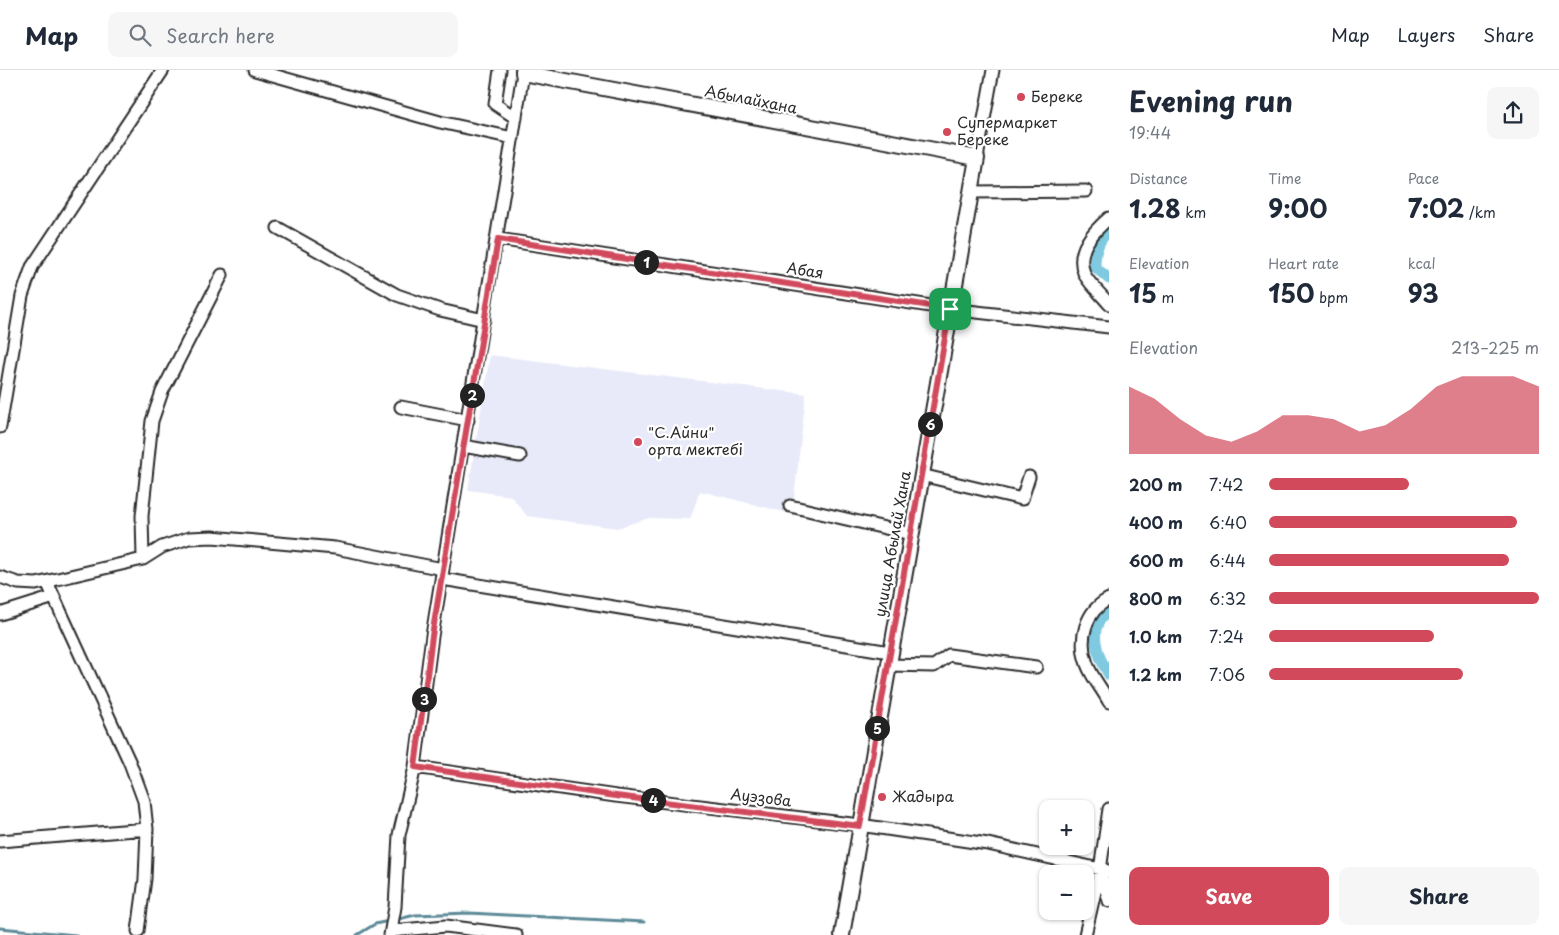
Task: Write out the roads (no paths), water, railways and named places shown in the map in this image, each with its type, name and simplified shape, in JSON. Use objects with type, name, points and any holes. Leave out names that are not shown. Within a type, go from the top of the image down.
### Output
[{"type":"main road","name":"Абылайхана","points":[[523,72],[977,158]]},
{"type":"main road","name":"улица Абылай Хана","points":[[842,935],[977,158]]},
{"type":"street","points":[[0,427],[22,296],[32,267],[163,70]]},
{"type":"street","points":[[255,70],[440,122],[513,138]]},
{"type":"street","points":[[500,70],[495,104],[516,118]]},
{"type":"street","points":[[977,158],[993,70]]},
{"type":"street","points":[[516,935],[446,926],[390,933],[395,907],[400,835],[415,767],[442,574],[498,239],[523,72]]},
{"type":"street","points":[[971,192],[1086,191]]},
{"type":"street","points":[[1109,218],[1091,233],[1083,253],[1084,273],[1109,304]]},
{"type":"street","points":[[278,228],[397,295],[440,310],[484,320]]},
{"type":"street","name":"Абая","points":[[498,239],[950,309],[1109,327]]},
{"type":"street","points":[[143,559],[142,516],[152,421],[162,392],[222,275]]},
{"type":"street","points":[[401,407],[468,420]]},
{"type":"street","points":[[463,446],[520,456]]},
{"type":"street","points":[[921,475],[1022,500],[1029,477]]},
{"type":"street","points":[[790,506],[911,534]]},
{"type":"street","points":[[0,577],[18,583],[36,584],[47,582],[143,559],[162,546],[189,538],[212,537],[335,548],[442,574],[934,666],[949,655],[1036,667]]},
{"type":"street","points":[[47,582],[130,763],[144,801],[146,829],[145,879],[138,931]]},
{"type":"street","points":[[0,614],[54,597]]},
{"type":"street","points":[[1109,599],[1092,612],[1083,633],[1087,664],[1109,702]]},
{"type":"street","name":"Ауэзова","points":[[415,767],[616,796],[988,844],[1103,870]]},
{"type":"street","points":[[1085,935],[1103,870],[1109,809]]},
{"type":"street","points":[[0,829],[2,840],[146,829]]},
{"type":"street","points":[[1103,870],[1109,901]]},
{"type":"waterway","points":[[1109,231],[1102,239],[1098,248],[1095,267],[1109,279]]},
{"type":"waterway","points":[[1109,612],[1097,625],[1096,633],[1098,651],[1109,675]]},
{"type":"waterway","points":[[395,920],[415,915],[469,913],[644,922]]},
{"type":"waterway","points":[[357,935],[375,924],[389,921]]},
{"type":"waterway","points":[[0,928],[76,935]]},
{"type":"place","name":"Береке","points":[[1021,97]]},
{"type":"place","name":"Супермаркет Береке","points":[[947,132]]},
{"type":"place","name":"\"С.Айни\" орта мектебі","points":[[638,442]]},
{"type":"place","name":"Жадыра","points":[[882,797]]}]
